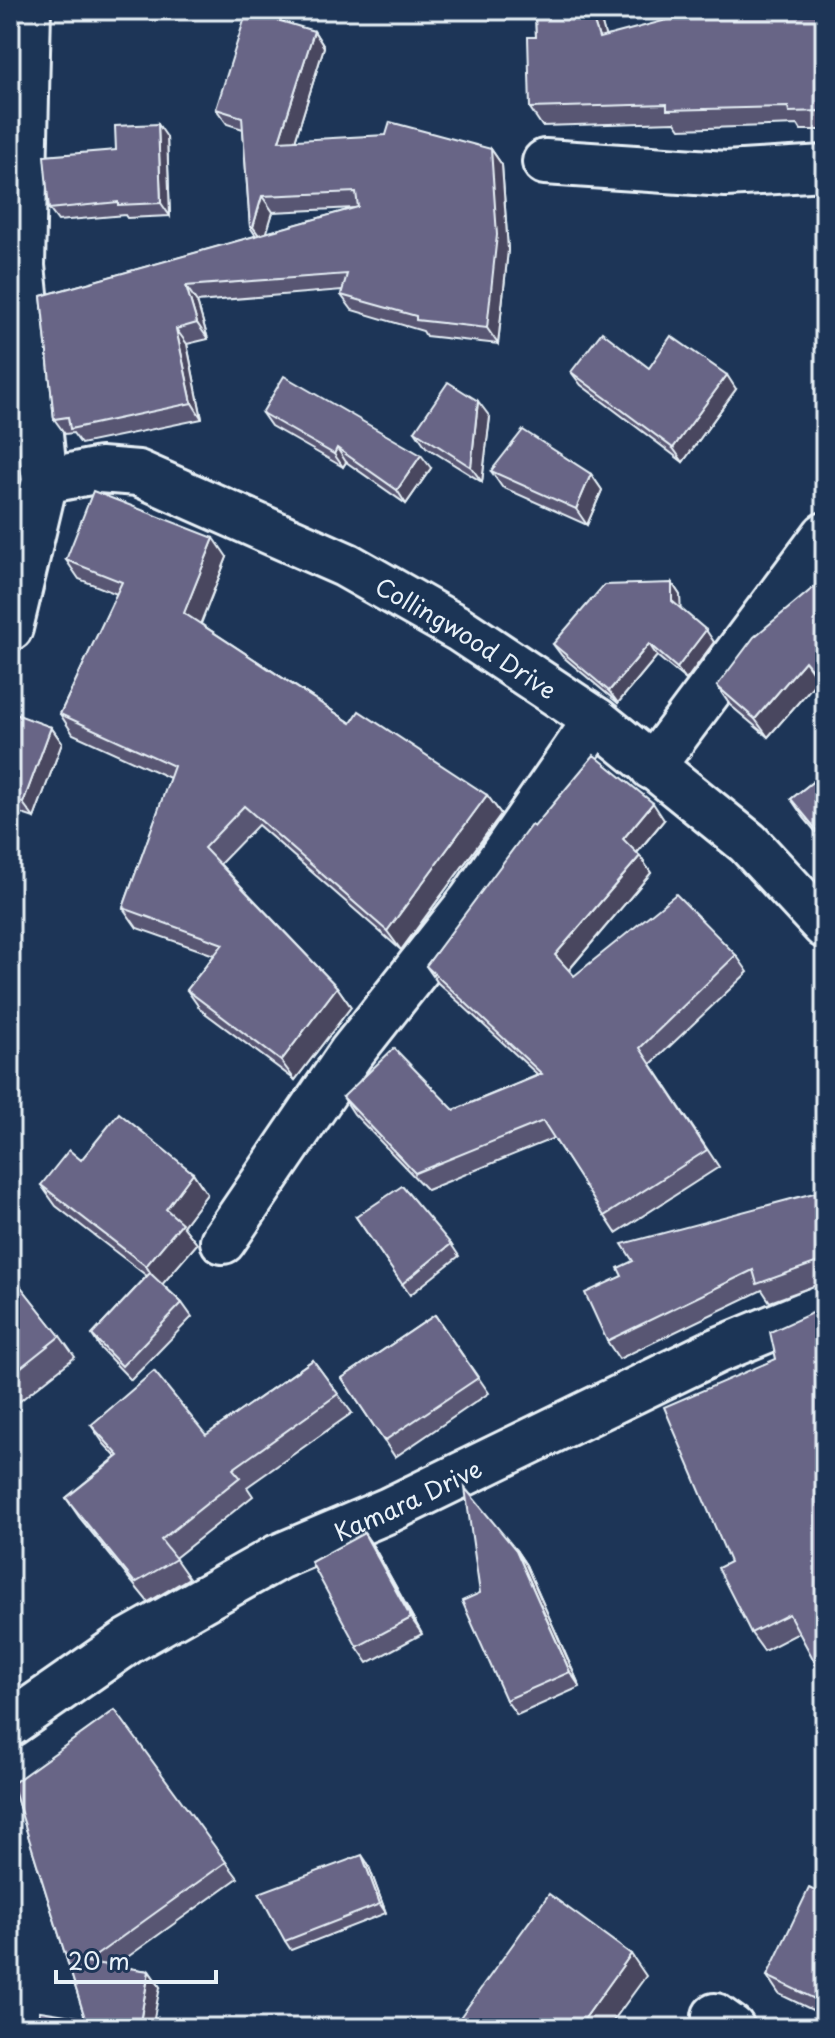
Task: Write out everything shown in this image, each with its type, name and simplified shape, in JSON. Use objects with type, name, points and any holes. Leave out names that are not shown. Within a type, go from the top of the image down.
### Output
[{"type":"street","points":[[10,628],[45,481],[21,367],[28,10]]},
{"type":"street","points":[[545,162],[726,174],[825,168]]},
{"type":"street","name":"Collingwood Drive","points":[[45,481],[100,470],[138,473],[346,565],[459,629],[596,720],[748,843],[825,926]]},
{"type":"street","points":[[652,767],[825,535]]},
{"type":"street","points":[[223,1241],[351,1053],[471,901],[596,720]]},
{"type":"street","name":"Kamara Drive","points":[[10,1724],[129,1641],[278,1557],[389,1510],[716,1351],[825,1306]]},
{"type":"building","points":[[535,10],[590,10],[599,38],[704,10],[825,10],[825,111],[789,112],[788,107],[667,110],[667,104],[530,108],[528,37],[536,37]]},
{"type":"building","points":[[247,11],[314,31],[279,141],[386,135],[390,122],[491,149],[497,235],[487,328],[416,320],[416,316],[341,295],[347,274],[186,286],[197,323],[176,329],[192,403],[70,429],[68,417],[54,419],[41,296],[358,207],[356,192],[262,196],[253,227],[250,227],[242,117],[216,109]]},
{"type":"building","points":[[158,124],[161,203],[118,205],[118,202],[49,209],[44,156],[116,150],[115,126]]},
{"type":"building","points":[[602,332],[649,368],[671,336],[727,375],[673,448],[571,372]]},
{"type":"building","points":[[284,376],[421,455],[397,490],[337,448],[334,454],[262,413]]},
{"type":"building","points":[[448,382],[478,401],[471,467],[415,431]]},
{"type":"building","points":[[523,430],[591,474],[576,509],[491,471]]},
{"type":"building","points":[[93,491],[214,538],[184,613],[351,723],[359,711],[487,795],[387,931],[244,806],[204,848],[337,987],[281,1061],[187,990],[223,944],[123,908],[174,766],[60,714],[122,582],[66,560]]},
{"type":"building","points":[[825,578],[825,685],[805,661],[755,719],[717,686],[754,637]]},
{"type":"building","points":[[672,583],[672,601],[706,630],[677,668],[649,644],[609,691],[553,644],[604,585]]},
{"type":"building","points":[[10,712],[51,727],[23,803],[10,798]]},
{"type":"building","points":[[594,755],[653,803],[623,839],[640,856],[555,955],[574,976],[676,894],[736,955],[640,1048],[707,1150],[604,1216],[543,1121],[415,1173],[343,1097],[394,1048],[454,1110],[542,1074],[426,966],[531,825],[534,827]]},
{"type":"building","points":[[825,772],[825,840],[791,799]]},
{"type":"building","points":[[119,1113],[193,1173],[166,1209],[182,1223],[146,1266],[41,1185],[69,1150],[81,1160]]},
{"type":"building","points":[[402,1186],[451,1244],[402,1284],[356,1217]]},
{"type":"building","points":[[825,1190],[825,1267],[815,1263],[757,1284],[753,1270],[607,1341],[585,1293],[622,1276],[618,1268],[633,1261],[622,1244]]},
{"type":"building","points":[[10,1273],[60,1336],[10,1376]]},
{"type":"building","points":[[150,1273],[182,1303],[122,1366],[92,1335]]},
{"type":"building","points":[[825,1307],[825,1681],[789,1614],[751,1633],[718,1568],[730,1562],[664,1407],[776,1359],[770,1332]]},
{"type":"building","points":[[435,1315],[478,1378],[384,1441],[342,1378]]},
{"type":"building","points":[[313,1360],[338,1394],[233,1469],[240,1477],[161,1540],[176,1559],[135,1583],[66,1498],[119,1456],[91,1425],[154,1371],[206,1435]]},
{"type":"building","points":[[465,1488],[516,1550],[570,1672],[506,1700],[462,1601],[480,1593]]},
{"type":"building","points":[[364,1533],[411,1618],[357,1647],[311,1562]]},
{"type":"building","points":[[115,1710],[226,1862],[87,1962],[149,1971],[139,2028],[37,2028],[40,2011],[85,2018],[12,1784]]},
{"type":"building","points":[[362,1855],[380,1904],[285,1941],[259,1893]]},
{"type":"building","points":[[809,1888],[825,1896],[825,2004],[767,1976]]},
{"type":"building","points":[[549,1894],[631,1954],[578,2028],[462,2028],[456,2023]]},
{"type":"building","points":[[825,2010],[825,2028],[817,2028]]}]
